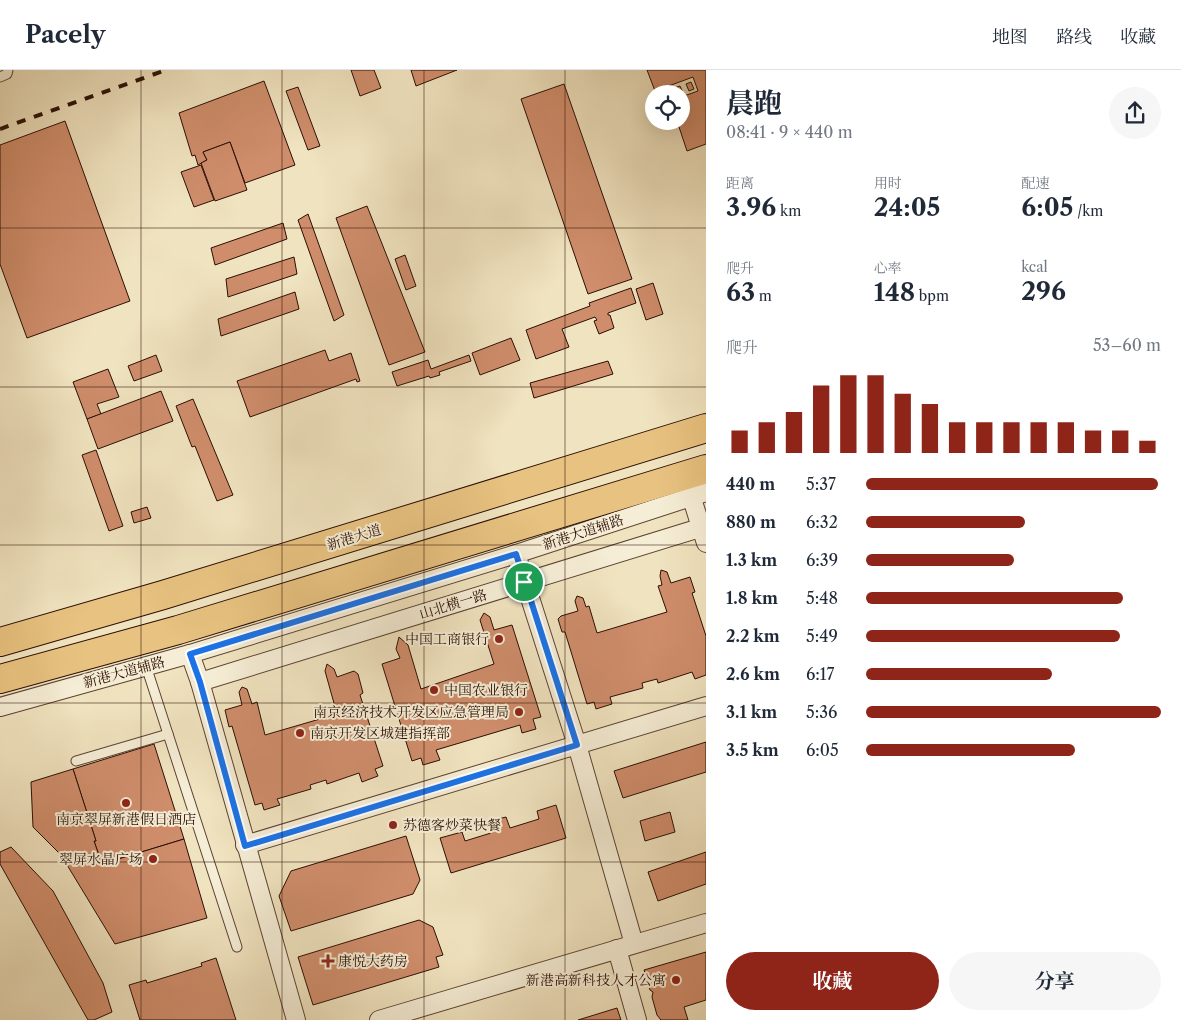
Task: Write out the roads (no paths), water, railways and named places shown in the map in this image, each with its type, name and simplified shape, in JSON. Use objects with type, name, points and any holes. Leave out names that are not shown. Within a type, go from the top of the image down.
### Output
[{"type":"main road","name":"新港大道","points":[[0,642],[172,593],[706,428]]},
{"type":"main road","points":[[0,680],[697,483]]},
{"type":"street","points":[[697,483],[704,532]]},
{"type":"street","name":"新港大道辅路","points":[[0,707],[190,654],[516,554],[697,483]]},
{"type":"street","name":"山北横一路","points":[[200,682],[524,582],[704,532]]},
{"type":"street","points":[[516,554],[577,745],[634,944]]},
{"type":"street","points":[[190,654],[200,682],[245,846],[296,1020]]},
{"type":"street","points":[[245,846],[706,706]]},
{"type":"street","points":[[379,1020],[706,923]]},
{"type":"street","points":[[617,949],[637,1020]]},
{"type":"lane","points":[[0,76],[7,74],[8,70]]},
{"type":"lane","points":[[146,666],[237,947]]},
{"type":"lane","points":[[76,761],[168,734]]},
{"type":"railway","points":[[0,129],[166,70]]},
{"type":"place","name":"中国工商银行","points":[[499,639]]},
{"type":"place","name":"中国农业银行","points":[[434,690]]},
{"type":"place","name":"南京经济技术开发区应急管理局","points":[[519,712]]},
{"type":"place","name":"南京开发区城建指挥部","points":[[300,733]]},
{"type":"place","name":"南京翠屏新港假日酒店","points":[[126,803]]},
{"type":"place","name":"苏德客炒菜快餐","points":[[393,825]]},
{"type":"place","name":"翠屏水晶广场","points":[[153,859]]},
{"type":"place","name":"康悦大药房","points":[[328,961]]},
{"type":"place","name":"新港高新科技人才公寓","points":[[676,980]]}]
